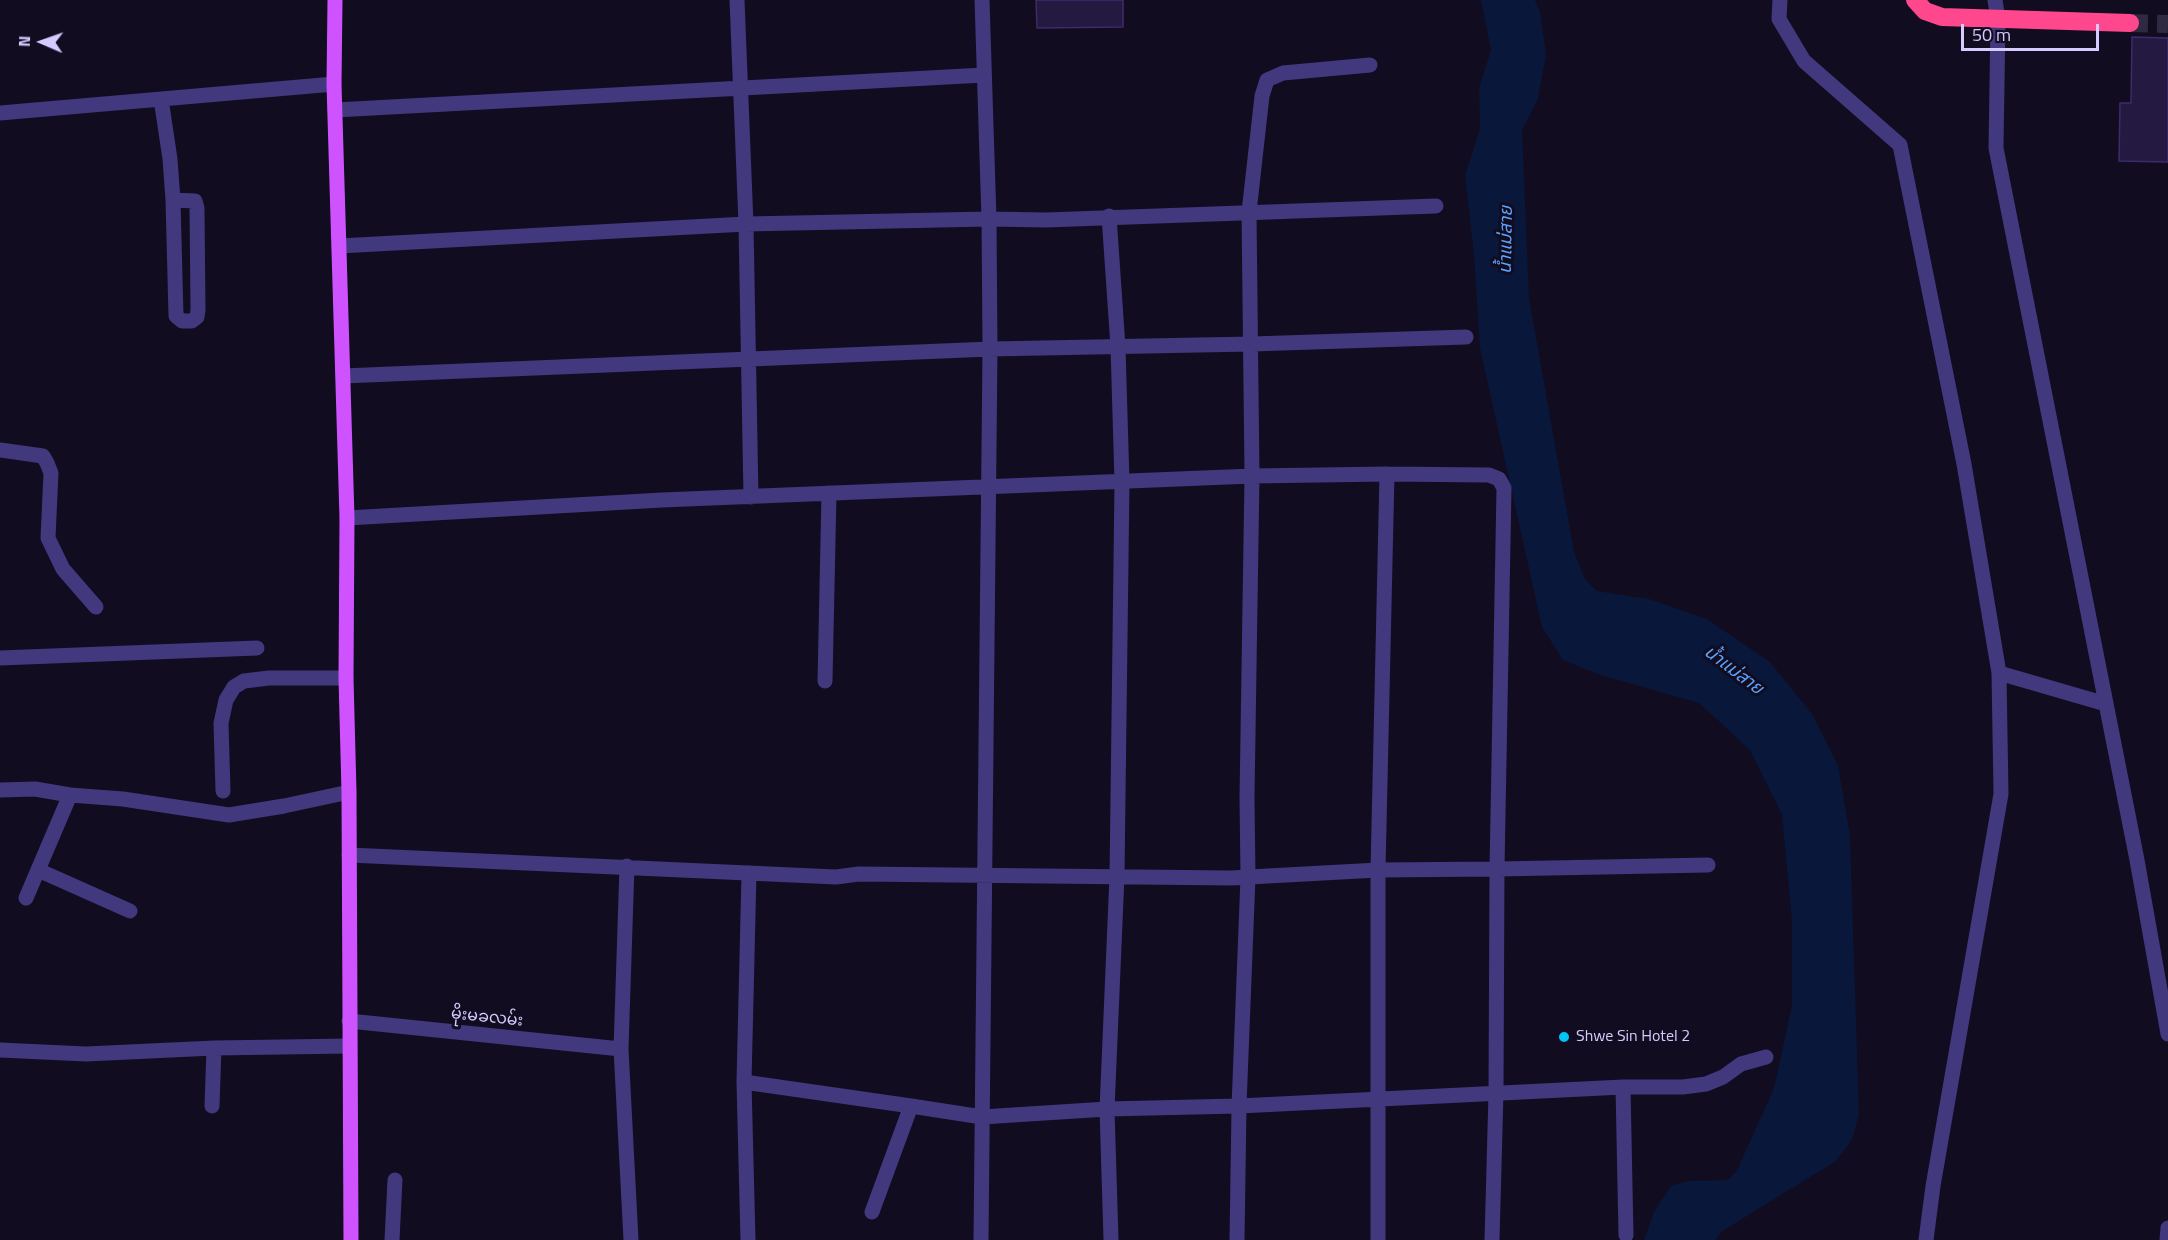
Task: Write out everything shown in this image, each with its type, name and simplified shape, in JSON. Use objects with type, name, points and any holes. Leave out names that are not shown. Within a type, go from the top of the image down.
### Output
[{"type":"highway","points":[[1915,0],[1925,11],[1942,17],[2130,23]]},
{"type":"main road","points":[[335,0],[334,84],[347,518],[346,678],[349,792],[351,1240]]},
{"type":"street","points":[[737,0],[746,224],[751,497]]},
{"type":"street","points":[[981,1240],[990,348],[989,219],[982,0]]},
{"type":"street","points":[[1780,0],[1779,19],[1804,61],[1900,145],[1964,464],[1999,673],[2001,794],[1933,1185],[1926,1240]]},
{"type":"street","points":[[1995,0],[1998,19],[1996,148],[2137,860],[2168,1034]]},
{"type":"street","points":[[1238,1240],[1239,1106],[1248,878],[1252,476],[1249,212],[1262,96],[1267,80],[1283,73],[1370,65]]},
{"type":"street","points":[[335,110],[984,75]]},
{"type":"street","points":[[0,113],[334,84]]},
{"type":"street","points":[[161,99],[170,159],[173,200],[176,316],[182,321],[192,321],[197,317],[198,310],[197,208],[195,201],[173,200]]},
{"type":"street","points":[[339,246],[746,224],[1046,220],[1436,206]]},
{"type":"street","points":[[1109,216],[1118,347],[1122,482],[1117,876],[1107,1109],[1112,1240]]},
{"type":"street","points":[[343,376],[990,348],[1252,344],[1466,337]]},
{"type":"street","points":[[0,450],[43,456],[48,463],[51,473],[48,538],[63,569],[96,607]]},
{"type":"street","points":[[1378,1240],[1380,1100],[1378,870],[1387,474]]},
{"type":"street","points":[[347,518],[662,500],[1252,476],[1387,474],[1489,476],[1499,479],[1504,488],[1492,1240]]},
{"type":"street","points":[[825,681],[829,493]]},
{"type":"street","points":[[0,658],[257,648]]},
{"type":"street","points":[[1999,673],[2106,704]]},
{"type":"street","points":[[223,791],[221,723],[226,700],[234,687],[244,681],[269,678],[346,678]]},
{"type":"street","points":[[0,790],[35,789],[229,815],[349,792]]},
{"type":"street","points":[[26,898],[70,795]]},
{"type":"street","points":[[349,855],[836,877],[859,874],[1248,878],[1378,870],[1708,864]]},
{"type":"street","points":[[627,866],[621,1049],[631,1240]]},
{"type":"street","points":[[38,870],[130,911]]},
{"type":"street","points":[[748,1240],[744,1082],[749,873]]},
{"type":"street","name":"မိုးမခလမ်း","points":[[349,1021],[621,1049]]},
{"type":"street","points":[[0,1050],[86,1054],[214,1048],[349,1046]]},
{"type":"street","points":[[212,1106],[214,1048]]},
{"type":"street","points":[[744,1082],[982,1117],[1107,1109],[1380,1100],[1623,1087],[1683,1087],[1706,1084],[1723,1077],[1741,1064],[1766,1057]]},
{"type":"street","points":[[1623,1087],[1626,1235]]},
{"type":"street","points":[[872,1212],[911,1106]]},
{"type":"street","points":[[392,1240],[395,1180]]},
{"type":"street","points":[[2167,1240],[2168,1228]]},
{"type":"water","name":"น้ำแม่สาย","points":[[1481,0],[1535,0],[1540,12],[1546,54],[1538,99],[1522,130],[1529,298],[1574,552],[1585,579],[1597,591],[1649,599],[1707,619],[1770,662],[1812,714],[1838,766],[1850,835],[1859,1115],[1852,1140],[1836,1161],[1721,1232],[1715,1240],[1644,1240],[1654,1212],[1671,1186],[1688,1181],[1728,1180],[1736,1172],[1774,1088],[1792,1005],[1792,921],[1782,815],[1750,750],[1699,703],[1597,674],[1563,660],[1542,627],[1480,348],[1474,254],[1465,175],[1480,129],[1479,88],[1491,50]]},
{"type":"building","points":[[1036,0],[1123,0],[1123,27],[1037,28]]},
{"type":"building","points":[[2132,37],[2168,38],[2168,162],[2119,161],[2120,103],[2131,103]]},
{"type":"tunnel","points":[[2130,23],[2168,24]]},
{"type":"place","name":"Shwe Sin Hotel 2","points":[[1564,1037]]}]
